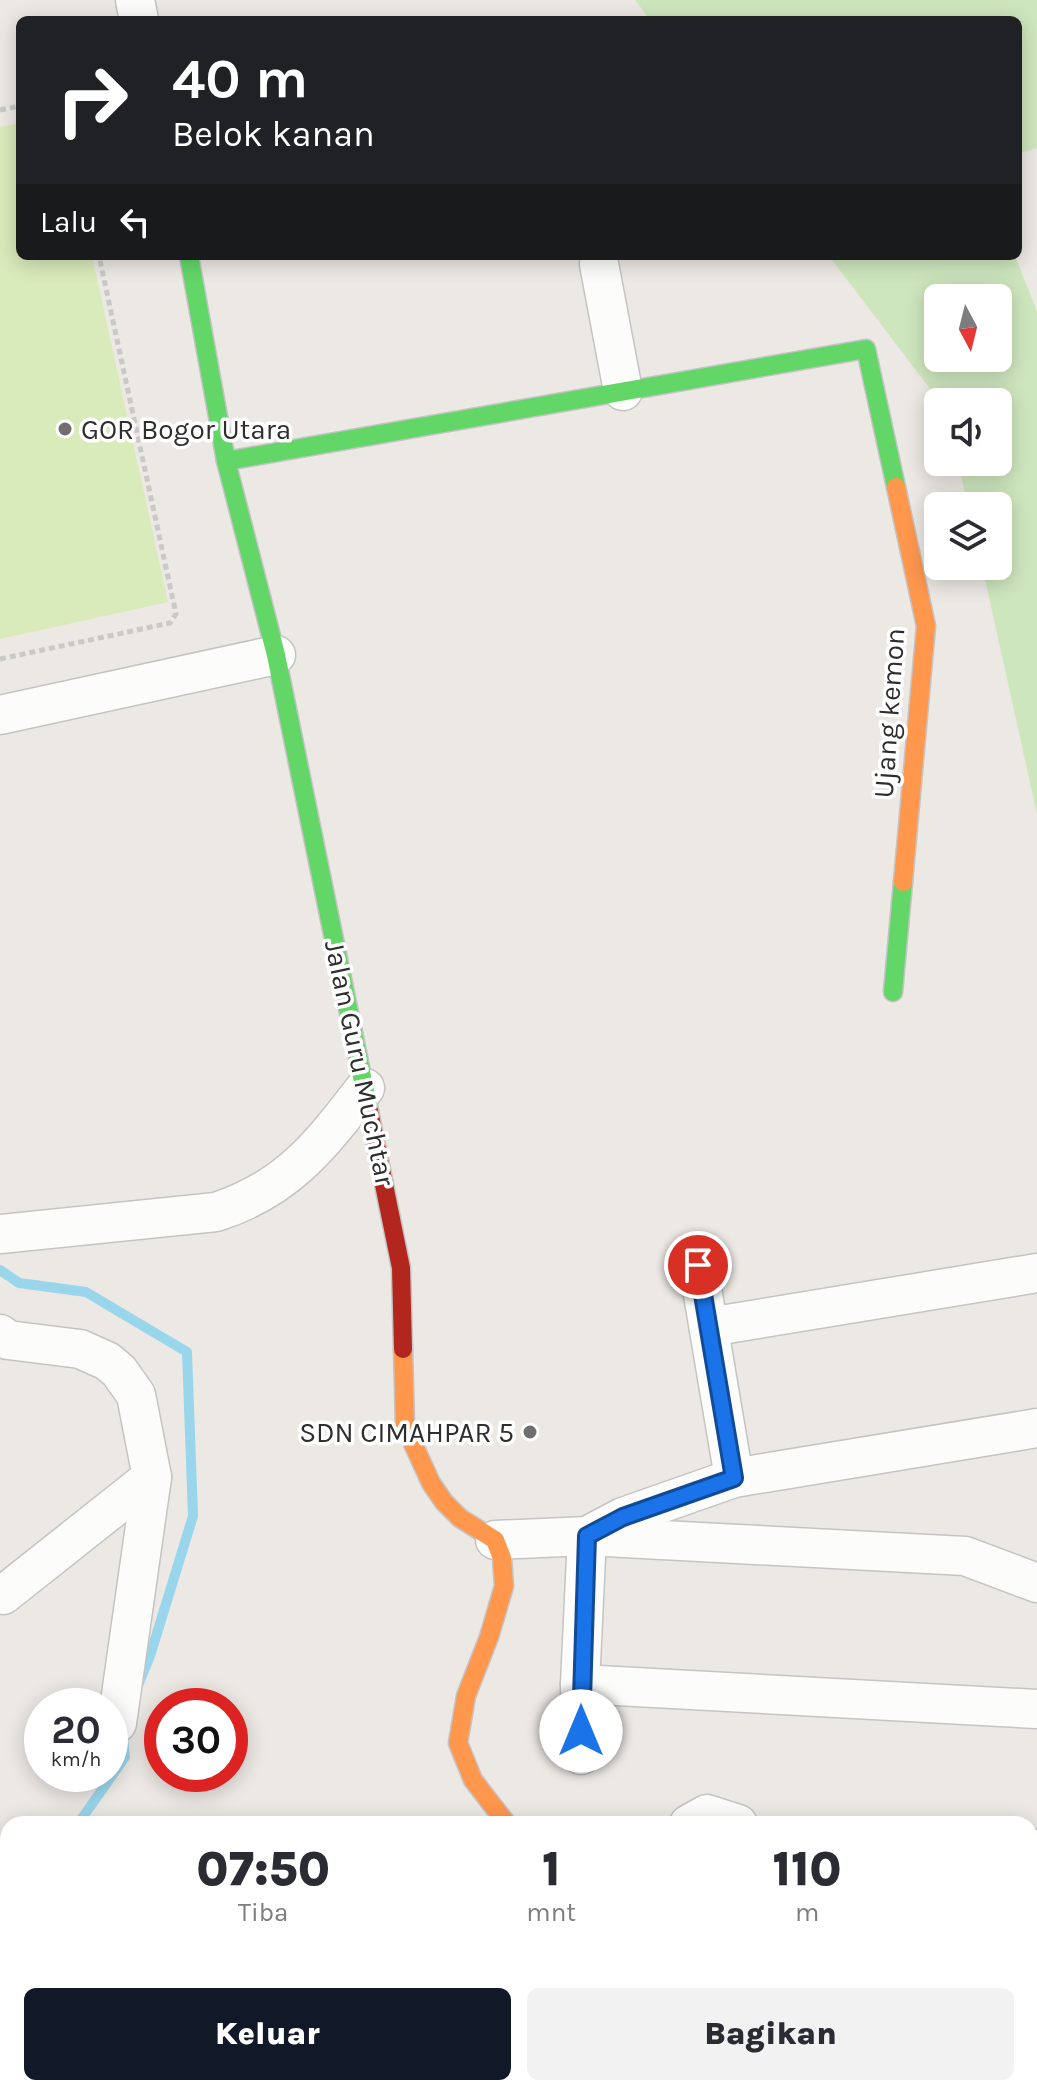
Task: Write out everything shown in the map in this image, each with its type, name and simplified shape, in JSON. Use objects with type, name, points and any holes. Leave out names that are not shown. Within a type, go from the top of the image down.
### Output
[{"type":"street","name":"Jalan Guru Muchtar","points":[[190,260],[226,461],[276,655],[401,1268],[405,1426],[431,1483],[444,1502],[460,1518],[495,1540]]},
{"type":"street","points":[[226,461],[623,391],[599,264]]},
{"type":"street","name":"Ujang kemon","points":[[623,391],[866,349],[926,626],[893,992]]},
{"type":"street","points":[[0,715],[276,655]]},
{"type":"street","points":[[2,1234],[216,1212],[243,1204],[269,1190],[315,1152],[365,1088]]},
{"type":"street","points":[[698,1265],[734,1478]]},
{"type":"street","points":[[709,1327],[1037,1273]]},
{"type":"street","points":[[3,1340],[80,1349],[107,1361],[119,1371],[136,1395],[152,1477],[122,1688]]},
{"type":"street","points":[[587,1536],[623,1517],[734,1478],[1037,1428]]},
{"type":"street","points":[[3,1595],[152,1477]]},
{"type":"street","points":[[581,1755],[580,1684],[587,1536]]},
{"type":"street","points":[[501,1816],[473,1780],[458,1743],[466,1696],[489,1637],[504,1586],[502,1558],[495,1540],[587,1536],[965,1556],[1037,1583]]},
{"type":"street","points":[[580,1684],[1037,1709]]},
{"type":"path","points":[[0,659],[170,623],[176,614],[100,260]]},
{"type":"green space","points":[[635,0],[1037,0],[1037,148],[1022,153],[1022,16],[647,16]]},
{"type":"green space","name":"GOR Bogor Utara","points":[[16,124],[16,260],[93,260],[168,602],[0,639],[0,127]]},
{"type":"green space","points":[[832,260],[1017,260],[1037,311],[1037,814],[985,580],[1012,580],[1012,492],[965,492],[961,476],[1012,476],[1012,388],[929,388]]},
{"type":"waterway","points":[[0,1270],[19,1283],[86,1292],[187,1352],[193,1516],[150,1656],[138,1685]]},
{"type":"waterway","points":[[84,1816],[100,1792]]},
{"type":"traffic: fast","points":[[190,260],[226,461],[276,655],[369,1111]]},
{"type":"traffic: fast","points":[[226,461],[866,349],[896,487]]},
{"type":"traffic: fast","points":[[893,992],[903,882]]},
{"type":"traffic: slow","points":[[896,487],[926,626],[903,882]]},
{"type":"traffic: slow","points":[[403,1349],[405,1426],[431,1483],[460,1518],[495,1540],[502,1558],[504,1586],[489,1637],[466,1696],[458,1743],[473,1780],[501,1816]]},
{"type":"traffic: jam","points":[[369,1111],[401,1268],[403,1349]]},
{"type":"place","name":"GOR Bogor Utara","points":[[65,429]]},
{"type":"place","name":"SDN CIMAHPAR 5","points":[[530,1432]]},
{"type":"route","points":[[581,1731],[580,1684],[587,1536],[623,1517],[734,1478],[698,1265]]}]
